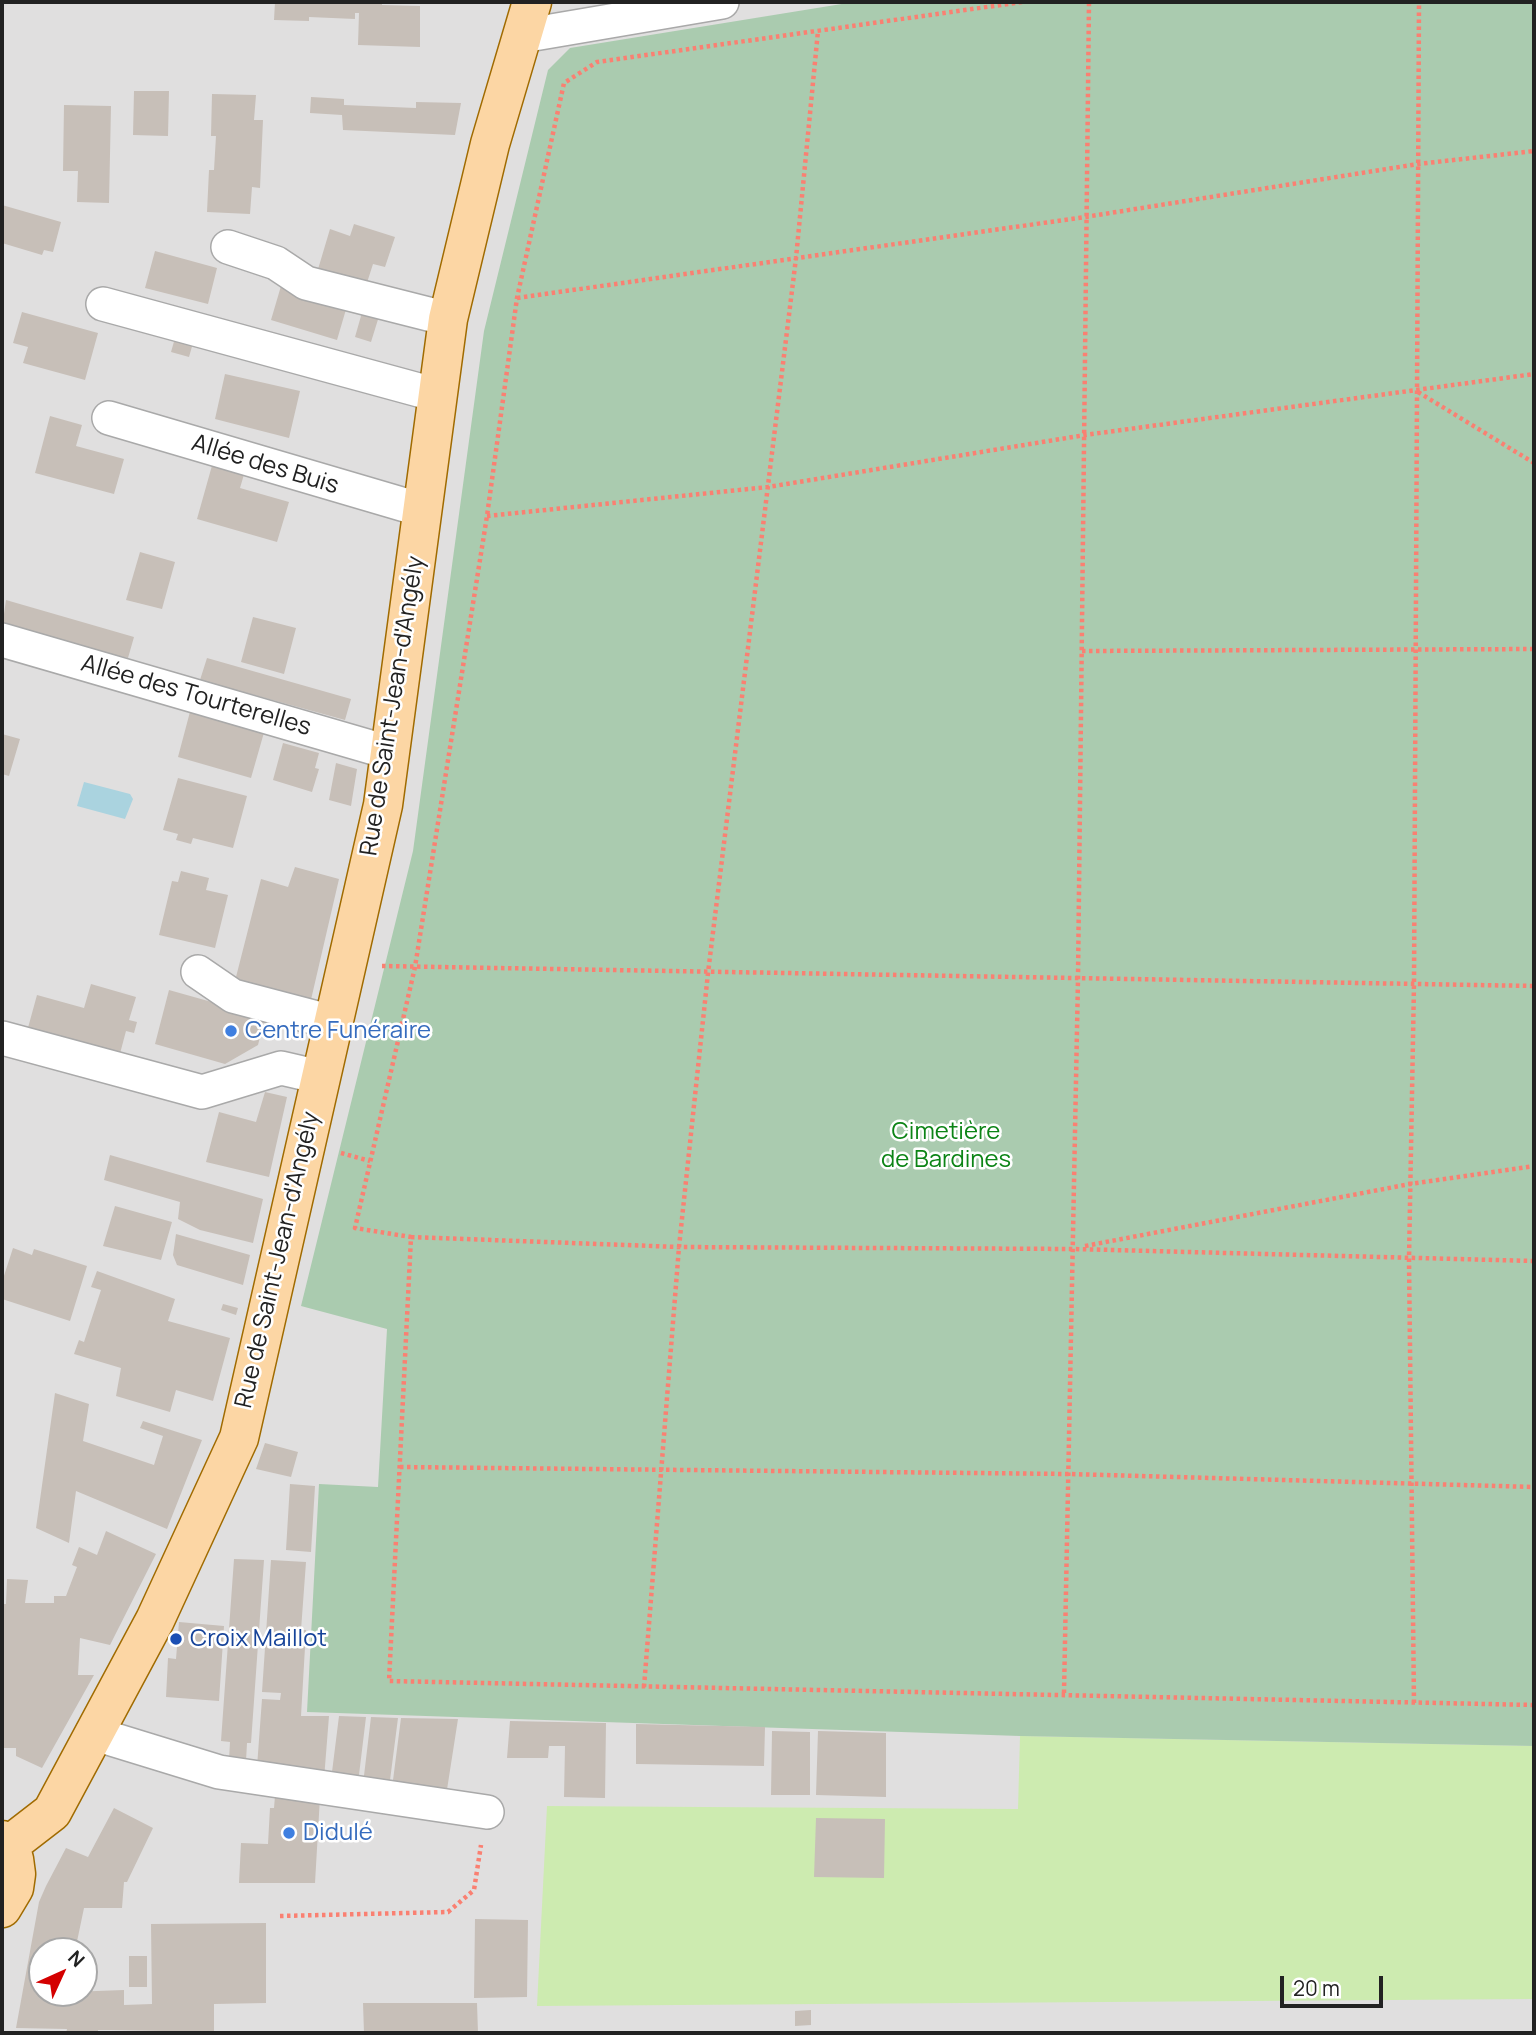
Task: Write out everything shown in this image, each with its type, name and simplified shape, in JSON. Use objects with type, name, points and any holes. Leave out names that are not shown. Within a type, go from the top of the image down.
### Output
[{"type":"main road","name":"Rue de Saint-Jean-d'Angély","points":[[5,1843],[52,1812],[155,1620],[239,1438],[383,805],[448,320],[490,144],[527,19]]},
{"type":"main road","points":[[2,1908],[14,1888],[16,1874],[14,1859],[5,1843]]},
{"type":"street","points":[[527,19],[722,2]]},
{"type":"street","points":[[228,247],[276,263],[306,283],[448,320]]},
{"type":"street","points":[[103,304],[437,395]]},
{"type":"street","name":"Allée des Buis","points":[[109,418],[422,510]]},
{"type":"street","name":"Allée des Tourterelles","points":[[2,639],[391,752]]},
{"type":"street","points":[[198,972],[233,996],[332,1022]]},
{"type":"street","points":[[2,1038],[202,1092],[281,1068],[320,1077]]},
{"type":"street","points":[[92,1733],[219,1772],[486,1812]]},
{"type":"path","points":[[1021,2],[597,62],[564,83],[517,298],[487,516],[415,967],[355,1228],[411,1237],[679,1247],[1074,1249],[1534,1261]]},
{"type":"path","points":[[1064,1693],[1078,979],[1089,2]]},
{"type":"path","points":[[1414,1703],[1409,1259],[1414,984],[1419,2]]},
{"type":"path","points":[[644,1687],[679,1247],[708,973],[796,258],[818,31]]},
{"type":"path","points":[[517,298],[1085,217],[1418,164],[1534,151]]},
{"type":"path","points":[[487,516],[768,487],[1085,435],[1534,374]]},
{"type":"path","points":[[1417,392],[1534,463]]},
{"type":"path","points":[[1082,651],[1534,649]]},
{"type":"path","points":[[347,960],[384,967],[1534,986]]},
{"type":"path","points":[[1074,1249],[1410,1184],[1534,1166]]},
{"type":"path","points":[[411,1237],[389,1681],[1064,1693],[1534,1705]]},
{"type":"path","points":[[400,1467],[1069,1474],[1534,1488]]},
{"type":"path","points":[[280,1916],[448,1912],[474,1890],[486,1812]]},
{"type":"shaded area","name":"Cimetière de Bardines","points":[[2,2],[1534,2],[1534,2033],[2,2033]]},
{"type":"green space","name":"Cimetière de Bardines","points":[[854,2],[1534,2],[1534,1746],[1020,1736],[307,1712],[319,1484],[378,1487],[387,1329],[301,1306],[413,851],[484,331],[548,70],[570,48]]},
{"type":"green space","points":[[1020,1736],[1534,1746],[1534,1999],[537,2006],[547,1806],[1018,1809]]},
{"type":"water","points":[[84,782],[130,794],[133,799],[125,819],[77,806]]},
{"type":"building","points":[[275,2],[382,2],[382,5],[420,6],[420,47],[358,45],[359,13],[355,13],[355,19],[309,17],[309,21],[274,20]]},
{"type":"building","points":[[134,91],[169,91],[168,136],[133,135]]},
{"type":"building","points":[[212,94],[256,95],[254,120],[263,120],[260,188],[252,187],[250,214],[207,212],[209,170],[214,170],[216,136],[211,136]]},
{"type":"building","points":[[311,97],[344,99],[344,105],[416,108],[416,102],[461,103],[455,135],[343,130],[342,115],[310,113]]},
{"type":"building","points":[[64,105],[111,106],[109,203],[77,202],[78,171],[63,171]]},
{"type":"building","points":[[2,205],[61,222],[53,252],[44,250],[42,255],[2,243]]},
{"type":"building","points":[[354,224],[395,237],[385,267],[373,264],[364,292],[316,276],[330,229],[350,236]]},
{"type":"building","points":[[155,251],[217,268],[208,304],[145,288]]},
{"type":"building","points":[[281,286],[347,306],[337,340],[271,320]]},
{"type":"building","points":[[363,309],[380,313],[371,342],[355,337]]},
{"type":"building","points":[[22,312],[98,333],[85,380],[23,363],[28,347],[13,343]]},
{"type":"building","points":[[175,338],[193,343],[189,357],[171,352]]},
{"type":"building","points":[[225,374],[300,391],[289,438],[215,419]]},
{"type":"building","points":[[50,416],[82,425],[76,446],[124,459],[114,494],[35,473]]},
{"type":"building","points":[[213,462],[245,471],[240,488],[289,502],[277,542],[197,519]]},
{"type":"building","points":[[140,552],[175,562],[162,609],[126,600]]},
{"type":"building","points":[[6,600],[134,637],[128,658],[2,628]]},
{"type":"building","points":[[253,617],[296,628],[284,674],[241,662]]},
{"type":"building","points":[[207,658],[351,699],[345,720],[200,680]]},
{"type":"building","points":[[191,708],[265,729],[251,778],[178,757]]},
{"type":"building","points":[[2,734],[20,739],[9,776],[2,774]]},
{"type":"building","points":[[283,743],[319,753],[315,768],[319,769],[312,792],[273,780]]},
{"type":"building","points":[[336,763],[357,769],[351,806],[329,800]]},
{"type":"building","points":[[178,778],[247,796],[233,848],[193,838],[191,844],[176,840],[178,834],[163,830]]},
{"type":"building","points":[[295,867],[339,879],[310,1004],[257,991],[236,977],[261,879],[288,887]]},
{"type":"building","points":[[181,871],[209,878],[206,890],[228,895],[215,948],[159,935],[172,881],[178,882]]},
{"type":"building","points":[[91,984],[136,997],[129,1020],[137,1022],[134,1033],[126,1031],[118,1061],[26,1035],[37,995],[84,1008]]},
{"type":"building","points":[[169,990],[265,1017],[258,1045],[225,1064],[155,1044]]},
{"type":"building","points":[[265,1092],[287,1097],[269,1177],[206,1162],[219,1112],[256,1122]]},
{"type":"building","points":[[110,1155],[263,1199],[253,1243],[200,1230],[178,1219],[180,1202],[104,1180]]},
{"type":"building","points":[[115,1206],[172,1222],[161,1260],[103,1246]]},
{"type":"building","points":[[176,1234],[250,1255],[243,1285],[177,1265],[173,1255]]},
{"type":"building","points":[[13,1248],[32,1255],[34,1249],[87,1266],[70,1321],[2,1299],[2,1282]]},
{"type":"building","points":[[97,1271],[175,1299],[168,1321],[230,1338],[213,1401],[176,1390],[170,1412],[116,1396],[121,1368],[74,1354],[79,1340],[84,1342],[101,1290],[91,1287]]},
{"type":"building","points":[[223,1304],[238,1308],[236,1315],[221,1310]]},
{"type":"building","points":[[55,1393],[89,1404],[83,1441],[154,1465],[163,1436],[140,1428],[143,1421],[202,1440],[167,1529],[76,1491],[69,1543],[36,1528]]},
{"type":"building","points":[[265,1443],[298,1452],[291,1477],[256,1469]]},
{"type":"building","points":[[290,1484],[315,1486],[311,1552],[286,1550]]},
{"type":"building","points":[[106,1531],[156,1554],[110,1645],[80,1638],[78,1675],[94,1675],[42,1768],[16,1756],[16,1748],[2,1748],[2,1604],[6,1604],[7,1579],[28,1580],[25,1603],[54,1603],[54,1596],[66,1596],[77,1567],[72,1565],[79,1547],[97,1555]]},
{"type":"building","points":[[234,1559],[264,1560],[251,1743],[247,1743],[246,1761],[229,1760],[230,1742],[221,1741]]},
{"type":"building","points":[[271,1560],[306,1562],[301,1630],[306,1630],[301,1716],[329,1716],[324,1779],[257,1767],[262,1699],[280,1700],[281,1693],[262,1692]]},
{"type":"building","points":[[179,1622],[224,1626],[219,1701],[166,1697],[168,1658],[176,1659]]},
{"type":"building","points":[[339,1716],[366,1717],[358,1783],[331,1780]]},
{"type":"building","points":[[371,1717],[398,1718],[389,1788],[363,1784]]},
{"type":"building","points":[[401,1718],[458,1719],[446,1796],[392,1788]]},
{"type":"building","points":[[510,1721],[606,1723],[605,1798],[564,1797],[565,1746],[549,1746],[548,1758],[507,1758]]},
{"type":"building","points":[[636,1724],[765,1727],[764,1766],[636,1764]]},
{"type":"building","points":[[772,1731],[810,1732],[810,1795],[771,1795]]},
{"type":"building","points":[[818,1731],[886,1733],[886,1797],[816,1795]]},
{"type":"building","points":[[275,1796],[320,1797],[315,1883],[239,1883],[241,1843],[268,1844],[270,1808],[274,1808]]},
{"type":"building","points":[[114,1808],[153,1828],[127,1882],[124,1882],[122,1908],[84,1908],[78,1937],[33,1937],[39,1902],[66,1848],[88,1857]]},
{"type":"building","points":[[816,1818],[885,1819],[884,1878],[814,1877]]},
{"type":"building","points":[[475,1919],[528,1920],[527,1997],[474,1998]]},
{"type":"building","points":[[266,1923],[266,2003],[214,2004],[214,2032],[98,2030],[98,2033],[66,2033],[67,2029],[16,2028],[28,1962],[28,2007],[98,2007],[98,1991],[124,1990],[124,2005],[152,2004],[151,1924]]},
{"type":"building","points":[[129,1956],[147,1956],[147,1987],[129,1987]]},
{"type":"building","points":[[363,2003],[477,2003],[478,2033],[364,2033]]},
{"type":"building","points":[[811,2010],[811,2025],[795,2026],[795,2011]]},
{"type":"place","name":"Centre Funéraire","points":[[231,1031]]},
{"type":"place","name":"Croix Maillot","points":[[176,1639]]},
{"type":"place","name":"Didulé","points":[[289,1833]]}]
